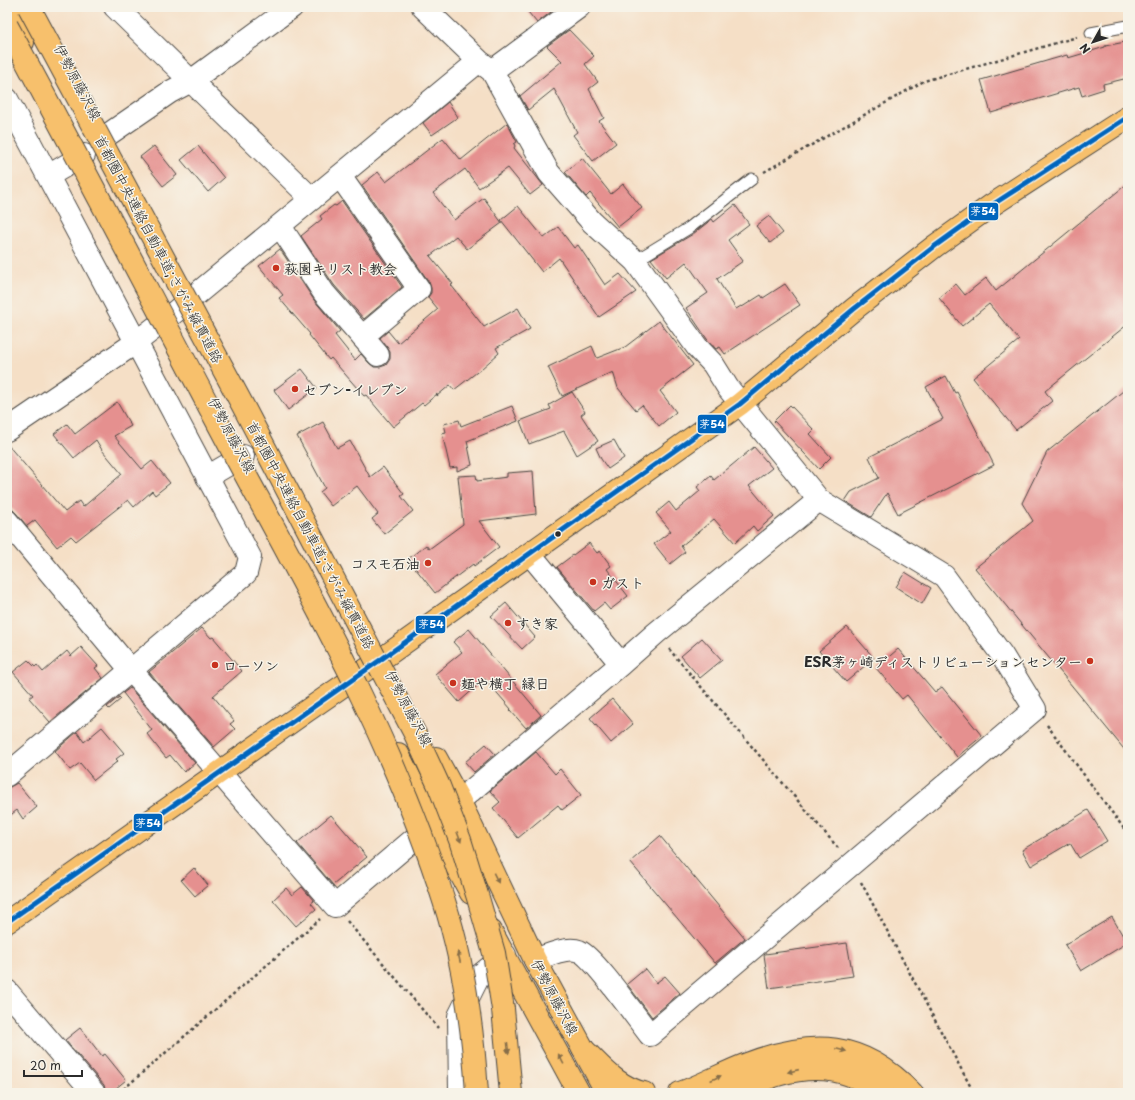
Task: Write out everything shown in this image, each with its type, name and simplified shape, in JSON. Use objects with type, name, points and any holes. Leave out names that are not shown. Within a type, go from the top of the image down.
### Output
[{"type":"main road","name":"首都圏中央連絡自動車道;さがみ縦貫道路","points":[[29,7],[246,411],[415,734],[460,840],[494,953],[503,1009],[511,1093]]},
{"type":"main road","name":"伊勢原藤沢線","points":[[37,7],[193,297],[459,800],[535,960],[607,1093]]},
{"type":"main road","name":"伊勢原藤沢線","points":[[7,11],[359,675],[432,822],[579,1093]]},
{"type":"main road","name":"首都圏中央連絡自動車道;さがみ縦貫道路","points":[[7,26],[332,637],[387,751],[405,792],[426,848],[449,917],[460,961],[468,1011],[476,1093]]},
{"type":"main road","points":[[7,922],[359,675],[740,404],[854,309],[935,246],[992,205],[1128,117]]},
{"type":"main road","points":[[680,1093],[768,1056],[815,1048],[838,1049],[881,1066],[898,1078],[912,1093]]},
{"type":"main road","points":[[583,1049],[619,1084],[636,1092],[644,1093]]},
{"type":"main road","points":[[729,1093],[771,1077],[802,1069],[815,1068],[832,1070],[862,1079],[882,1093]]},
{"type":"street","points":[[115,7],[312,199]]},
{"type":"street","points":[[106,136],[170,92],[191,81],[292,7]]},
{"type":"street","points":[[422,7],[485,66],[549,173],[592,222],[635,261],[696,347],[713,364],[740,404],[819,500],[944,576],[1002,655],[1035,709],[650,1035],[593,962],[579,951],[564,950],[535,960]]},
{"type":"street","points":[[7,430],[135,342],[170,316],[340,176],[485,66],[579,7]]},
{"type":"street","points":[[7,99],[250,557],[246,573],[130,669],[7,775]]},
{"type":"street","points":[[48,176],[84,155]]},
{"type":"street","points":[[340,176],[419,289],[362,337]]},
{"type":"street","points":[[280,226],[324,293],[378,355]]},
{"type":"street","points":[[207,477],[243,456]]},
{"type":"street","points":[[7,521],[130,669],[334,906],[432,822],[622,664],[656,633],[819,500]]},
{"type":"street","points":[[530,554],[622,664]]},
{"type":"street","points":[[460,1093],[459,1016],[479,976],[505,955]]},
{"type":"street","points":[[7,991],[94,1093]]},
{"type":"lane","points":[[1091,33],[1128,26]]},
{"type":"lane","points":[[635,261],[689,228],[752,179]]},
{"type":"path","points":[[752,179],[924,81],[1091,33]]},
{"type":"path","points":[[656,633],[852,865],[974,1093]]},
{"type":"path","points":[[1035,709],[1128,834]]},
{"type":"path","points":[[119,1093],[334,906],[440,1031]]},
{"type":"building","points":[[524,7],[547,7],[551,12],[537,23]]},
{"type":"building","points":[[569,30],[594,56],[585,64],[598,82],[589,89],[604,118],[599,121],[616,143],[593,161],[573,135],[577,132],[554,89],[528,110],[520,96],[562,61],[547,46]]},
{"type":"building","points":[[1125,42],[1128,54],[1128,78],[1103,84],[1104,89],[1082,96],[1079,87],[991,113],[981,80],[1067,55],[1068,58],[1105,46]]},
{"type":"building","points":[[448,102],[458,117],[432,135],[423,123]]},
{"type":"building","points":[[507,123],[517,142],[514,144],[514,148],[543,185],[530,195],[508,168],[479,188],[465,169],[433,193],[454,220],[484,198],[502,223],[467,249],[456,236],[430,256],[453,284],[451,285],[484,327],[518,308],[530,329],[496,348],[499,353],[454,390],[450,385],[424,405],[422,403],[393,427],[366,395],[364,396],[331,358],[329,360],[309,335],[310,334],[279,298],[283,295],[259,266],[280,249],[314,300],[340,331],[335,335],[355,360],[361,354],[374,367],[386,365],[390,359],[390,352],[380,338],[388,331],[398,343],[438,309],[428,297],[431,293],[429,282],[362,185],[378,172],[386,182],[443,138],[461,160]]},
{"type":"building","points":[[154,146],[177,175],[163,186],[140,157]]},
{"type":"building","points":[[198,146],[224,178],[208,192],[181,160]]},
{"type":"building","points":[[582,158],[611,194],[623,184],[642,208],[618,227],[590,193],[586,197],[565,172]]},
{"type":"building","points":[[1128,183],[1128,324],[1045,391],[1052,401],[1016,430],[973,378],[1019,340],[989,304],[962,326],[939,298],[956,284],[965,295],[986,278],[996,291]]},
{"type":"building","points":[[342,201],[402,287],[364,319],[334,285],[301,236],[322,219],[320,216],[334,205],[336,206]]},
{"type":"building","points":[[735,205],[749,224],[728,240],[743,261],[717,279],[736,309],[761,295],[763,298],[785,284],[800,305],[725,354],[720,347],[716,349],[707,339],[686,308],[708,293],[686,262],[666,278],[651,259],[693,234],[712,219],[714,222]]},
{"type":"building","points":[[518,206],[544,238],[558,227],[574,248],[578,245],[605,285],[620,274],[636,292],[599,317],[559,258],[542,272],[501,220]]},
{"type":"building","points":[[769,216],[783,233],[770,243],[756,226]]},
{"type":"building","points":[[659,321],[693,365],[660,391],[676,412],[659,426],[642,405],[636,410],[618,388],[613,372],[562,396],[548,367],[592,346],[597,358],[625,347]]},
{"type":"building","name":"セブン-イレブン","points":[[302,369],[317,388],[288,410],[274,390]]},
{"type":"building","points":[[946,376],[955,393],[957,392],[994,465],[898,514],[887,493],[871,517],[845,501],[851,492],[879,478],[869,457],[943,419],[926,387]]},
{"type":"building","name":"ESR茅ヶ崎ディストリビューションセンター","points":[[1128,387],[1128,754],[975,568],[1033,521],[1022,503],[1047,452]]},
{"type":"building","points":[[572,392],[585,412],[581,415],[598,441],[577,455],[564,431],[529,444],[520,421],[551,409],[549,405]]},
{"type":"building","points":[[117,402],[131,426],[114,436],[142,469],[152,461],[170,483],[155,495],[152,491],[134,507],[128,500],[76,541],[71,536],[57,547],[35,520],[27,526],[12,509],[7,509],[7,444],[65,512],[79,501],[83,507],[122,474],[102,450],[96,440],[74,458],[54,434],[67,424],[75,434]]},
{"type":"building","points":[[790,405],[814,430],[810,434],[831,457],[819,469],[774,421]]},
{"type":"building","points":[[512,406],[518,421],[467,441],[472,465],[457,471],[457,467],[450,468],[442,433],[446,432],[444,424],[459,420],[461,426]]},
{"type":"building","points":[[323,422],[337,448],[350,441],[370,477],[383,467],[404,494],[401,496],[413,511],[384,534],[372,519],[378,514],[357,486],[331,506],[320,492],[325,488],[297,436]]},
{"type":"building","points":[[614,440],[624,458],[608,469],[596,448]]},
{"type":"building","points":[[754,447],[772,468],[749,486],[774,516],[757,531],[753,526],[735,543],[714,519],[681,546],[685,552],[670,564],[654,544],[671,531],[656,513],[669,502],[676,511],[700,491],[697,487],[711,476],[714,480]]},
{"type":"building","points":[[533,471],[536,514],[479,521],[499,547],[474,566],[473,564],[435,593],[408,559],[426,545],[429,549],[463,524],[458,476],[476,475],[477,481],[507,477],[507,473]]},
{"type":"building","name":"ガスト","points":[[589,543],[597,553],[600,551],[611,566],[607,569],[628,596],[610,610],[604,603],[594,611],[557,567]]},
{"type":"building","points":[[905,572],[931,588],[922,604],[896,587]]},
{"type":"building","name":"すき家","points":[[506,603],[535,637],[522,649],[491,616]]},
{"type":"building","points":[[847,627],[874,658],[846,682],[819,651]]},
{"type":"building","points":[[202,628],[211,638],[213,637],[242,671],[213,696],[234,721],[230,724],[235,729],[214,747],[149,672]]},
{"type":"building","points":[[469,629],[541,715],[526,728],[485,679],[459,702],[435,674],[462,652],[453,642]]},
{"type":"building","points":[[702,638],[722,660],[700,678],[681,656]]},
{"type":"building","points":[[81,647],[98,666],[95,668],[103,678],[50,722],[29,698],[33,695],[13,672],[28,660],[35,667],[37,665],[43,672],[67,651],[71,656]]},
{"type":"building","points":[[898,649],[935,692],[942,687],[982,736],[957,757],[907,695],[902,699],[876,668]]},
{"type":"building","points":[[130,688],[195,763],[184,772],[170,755],[166,758],[147,734],[152,730],[123,693]]},
{"type":"building","points":[[119,697],[121,699],[109,709],[107,707]]},
{"type":"building","points":[[612,699],[633,724],[611,743],[590,718]]},
{"type":"building","points":[[102,727],[124,753],[116,759],[118,761],[94,780],[80,763],[70,770],[55,751],[77,732],[84,742]]},
{"type":"building","points":[[486,744],[495,754],[474,772],[465,762]]},
{"type":"building","points":[[536,752],[555,774],[560,769],[581,795],[562,810],[558,805],[518,838],[493,808],[500,802],[490,791]]},
{"type":"building","points":[[17,783],[37,807],[23,819],[17,810],[7,818],[7,787]]},
{"type":"building","points":[[1088,810],[1107,841],[1079,858],[1070,843],[1031,866],[1022,850]]},
{"type":"building","points":[[331,815],[367,857],[333,885],[297,843]]},
{"type":"building","points":[[660,836],[745,938],[715,963],[630,862]]},
{"type":"building","points":[[194,868],[208,885],[195,896],[181,880]]},
{"type":"building","points":[[302,887],[314,901],[311,903],[316,909],[296,926],[273,900],[286,888],[292,895]]},
{"type":"building","points":[[1112,917],[1127,943],[1081,971],[1065,945]]},
{"type":"building","points":[[847,943],[853,976],[769,988],[765,954]]},
{"type":"building","points":[[645,969],[656,983],[665,976],[680,993],[652,1017],[627,984]]},
{"type":"building","points":[[80,1028],[102,1056],[105,1054],[126,1080],[110,1093],[106,1093],[104,1085],[65,1040]]},
{"type":"transit line","name":"茅54","points":[[7,922],[383,658],[740,404],[854,309],[935,246],[992,205],[1128,117]]},
{"type":"place","name":"萩園キリスト教会","points":[[276,268]]},
{"type":"place","name":"セブン-イレブン","points":[[295,389]]},
{"type":"place","name":"コスモ石油","points":[[428,563]]},
{"type":"place","name":"ガスト","points":[[593,582]]},
{"type":"place","name":"すき家","points":[[508,623]]},
{"type":"place","name":"ESR茅ヶ崎ディストリビューションセンター","points":[[1090,661]]},
{"type":"place","name":"ローソン","points":[[215,665]]},
{"type":"place","name":"麺や横丁 縁日","points":[[453,683]]}]
